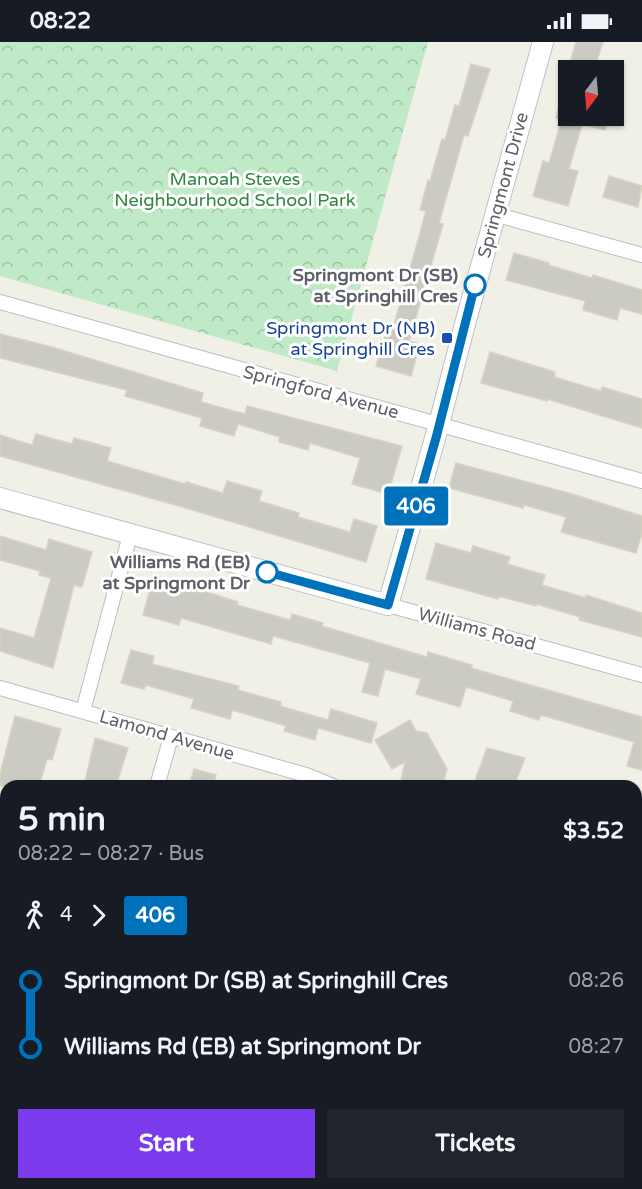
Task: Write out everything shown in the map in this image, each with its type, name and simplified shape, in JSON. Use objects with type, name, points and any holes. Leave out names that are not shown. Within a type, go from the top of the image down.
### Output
[{"type":"street","name":"Springmont Drive","points":[[388,605],[440,424],[543,42]]},
{"type":"street","points":[[495,214],[642,255]]},
{"type":"street","name":"Springford Avenue","points":[[0,302],[642,481]]},
{"type":"street","name":"Williams Road","points":[[0,498],[642,675]]},
{"type":"street","points":[[83,711],[130,535]]},
{"type":"street","name":"Lamond Avenue","points":[[0,688],[318,780]]},
{"type":"street","points":[[159,780],[171,737]]},
{"type":"green space","name":"Manoah Steves Neighbourhood School Park","points":[[0,42],[428,42],[337,371],[0,276]]},
{"type":"building","points":[[576,42],[603,42],[597,60],[571,60]]},
{"type":"building","points":[[471,64],[490,69],[468,136],[464,135],[439,223],[443,224],[409,341],[420,344],[411,376],[376,366],[386,334],[391,335],[415,251],[426,211],[420,210],[428,180],[430,181],[442,139],[445,140],[455,105],[459,106]]},
{"type":"building","points":[[560,126],[581,126],[569,169],[578,171],[568,206],[533,196],[543,161],[549,163]]},
{"type":"building","points":[[590,126],[606,126],[605,130]]},
{"type":"building","points":[[609,176],[642,186],[638,207],[603,197]]},
{"type":"building","points":[[514,253],[592,278],[593,275],[642,290],[642,314],[620,308],[617,320],[583,310],[585,301],[506,280]]},
{"type":"building","points":[[0,334],[52,347],[203,393],[201,402],[245,414],[247,406],[402,446],[388,494],[352,484],[360,458],[310,443],[308,450],[279,442],[280,437],[238,424],[234,436],[200,426],[202,418],[125,396],[127,390],[0,358]]},
{"type":"building","points":[[490,352],[555,372],[554,377],[601,391],[602,387],[642,399],[642,428],[547,399],[547,401],[481,383]]},
{"type":"building","points":[[36,434],[72,444],[74,438],[111,448],[107,461],[185,484],[186,482],[223,493],[227,481],[262,491],[259,501],[299,513],[298,517],[350,532],[354,519],[377,526],[366,562],[0,456],[0,435],[32,445]]},
{"type":"building","points":[[456,463],[572,494],[642,516],[642,533],[636,553],[561,532],[566,517],[449,488]]},
{"type":"building","points":[[0,536],[46,550],[49,539],[92,552],[82,587],[74,585],[53,668],[0,651],[0,628],[34,638],[51,578],[39,575],[40,571],[0,560]]},
{"type":"building","points":[[436,543],[471,553],[473,546],[510,557],[507,564],[545,575],[542,585],[586,598],[586,595],[642,613],[642,637],[579,620],[580,617],[536,604],[536,606],[498,596],[498,599],[426,579]]},
{"type":"building","points":[[154,575],[238,602],[237,605],[290,620],[292,614],[323,623],[322,626],[427,657],[428,652],[472,665],[471,668],[642,717],[642,770],[627,766],[634,742],[541,715],[539,720],[510,711],[513,701],[466,687],[460,707],[416,694],[421,679],[385,669],[378,696],[362,692],[370,663],[273,636],[271,644],[181,618],[179,625],[143,615]]},
{"type":"building","points":[[131,650],[154,656],[152,664],[239,686],[238,690],[281,702],[280,706],[328,720],[331,709],[377,723],[371,743],[318,728],[315,740],[284,731],[286,726],[232,710],[230,719],[191,708],[194,699],[146,685],[144,689],[121,683]]},
{"type":"building","points":[[15,716],[61,729],[52,760],[47,759],[41,780],[0,780]]},
{"type":"building","points":[[410,720],[416,731],[427,733],[447,769],[444,780],[401,780],[405,762],[392,769],[375,740]]},
{"type":"building","points":[[95,738],[128,748],[118,780],[85,780]]},
{"type":"building","points":[[487,748],[525,758],[516,780],[475,780]]},
{"type":"building","points":[[194,769],[216,775],[215,780],[191,780]]},
{"type":"bus line","name":"406","points":[[267,572],[388,605],[436,438],[475,285]]},
{"type":"place","name":"Springmont Dr (SB) at Springhill Cres","points":[[475,285]]},
{"type":"place","name":"Springmont Dr (NB) at Springhill Cres","points":[[447,338]]},
{"type":"place","name":"Williams Rd (EB) at Springmont Dr","points":[[267,572]]}]
